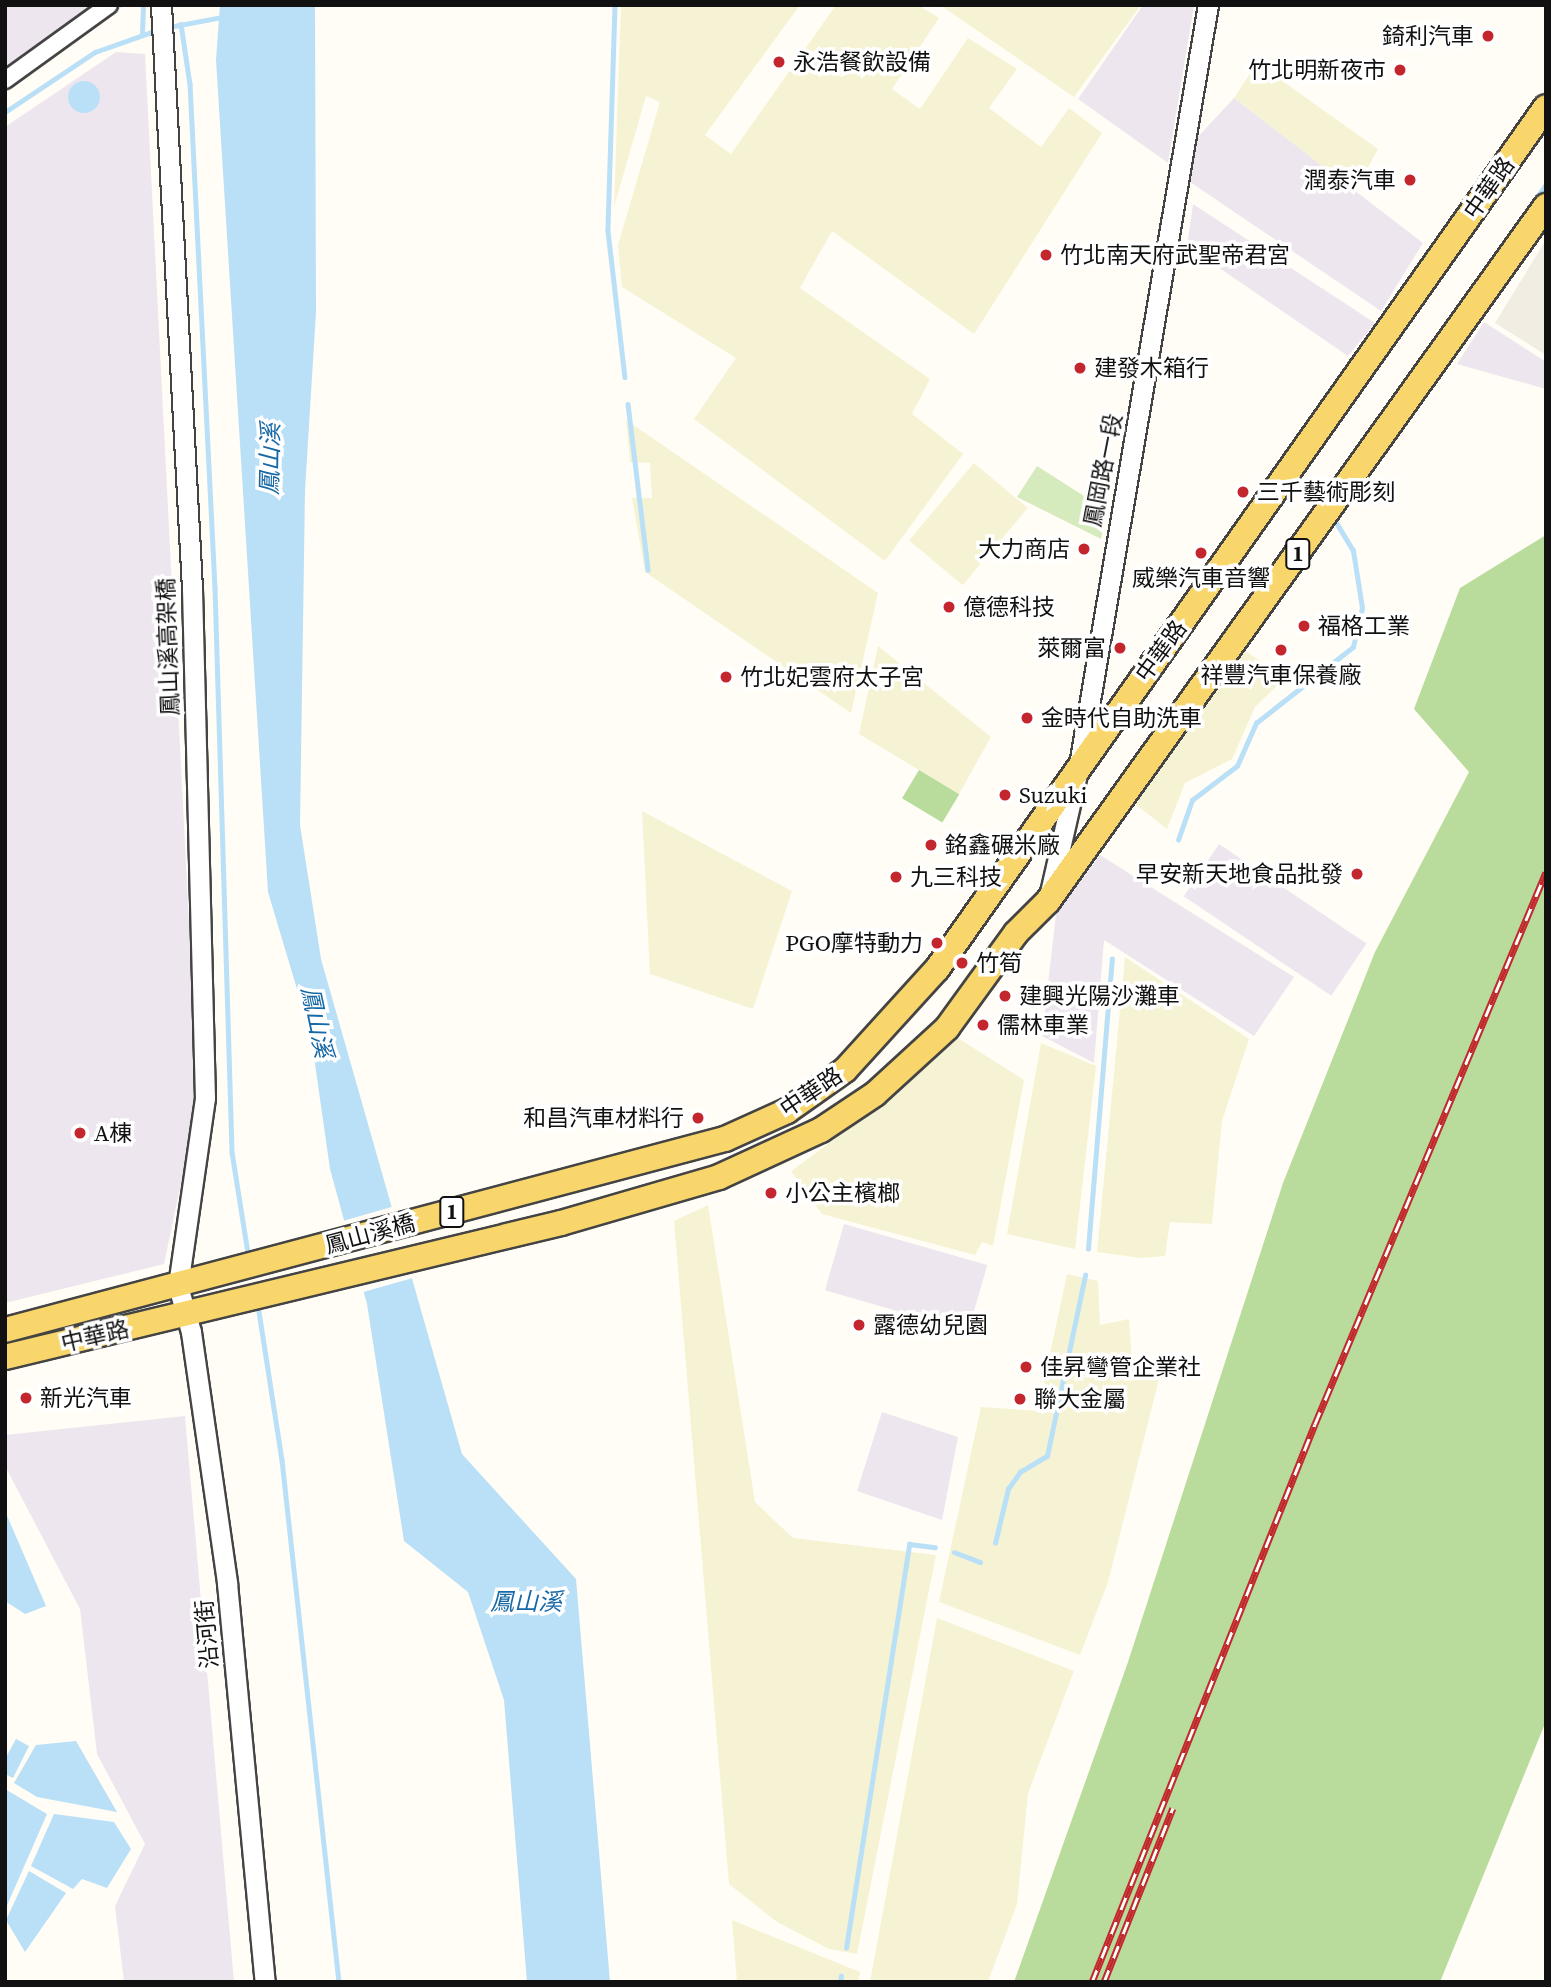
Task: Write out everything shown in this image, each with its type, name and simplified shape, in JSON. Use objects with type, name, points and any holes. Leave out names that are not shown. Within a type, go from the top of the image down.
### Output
[{"type":"main road","name":"中華路","points":[[725,1139],[787,1111],[884,1034],[1079,765],[1546,107]]},
{"type":"main road","name":"中華路","points":[[719,1177],[821,1130],[875,1094],[947,1028],[1016,933],[1048,901],[1546,206]]},
{"type":"main road","name":"鳳山溪橋","points":[[178,1286],[725,1139]]},
{"type":"main road","name":"鳳山溪橋","points":[[185,1315],[719,1177]]},
{"type":"main road","name":"中華路","points":[[5,1330],[178,1286]]},
{"type":"main road","name":"中華路","points":[[5,1357],[185,1315]]},
{"type":"street","points":[[5,80],[109,5]]},
{"type":"street","name":"鳳山溪高架橋","points":[[161,5],[192,589],[205,1098],[178,1286]]},
{"type":"street","name":"鳳岡路一段","points":[[1048,901],[1079,765],[1208,5]]},
{"type":"street","name":"沿河街","points":[[178,1286],[185,1315],[226,1583],[265,1982]]},
{"type":"shaded area","points":[[5,5],[125,5],[5,93]]},
{"type":"shaded area","points":[[621,5],[800,5],[705,135],[731,154],[836,5],[918,5],[939,18],[892,89],[920,109],[968,38],[1017,69],[989,108],[1041,147],[1069,108],[1102,133],[974,334],[832,231],[800,288],[930,379],[912,414],[963,454],[885,561],[694,419],[736,358],[622,287],[618,245],[660,102],[646,96],[614,207]]},
{"type":"shaded area","points":[[940,5],[1141,5],[1074,97]]},
{"type":"shaded area","points":[[1143,5],[1194,5],[1168,163],[1078,99]]},
{"type":"shaded area","points":[[116,52],[145,54],[198,1102],[164,1264],[5,1303],[5,127]]},
{"type":"shaded area","points":[[1257,63],[1378,149],[1355,191],[1234,98]]},
{"type":"shaded area","points":[[1234,98],[1423,243],[1381,311],[1190,182],[1194,141]]},
{"type":"shaded area","points":[[1193,204],[1375,323],[1348,356],[1187,246]]},
{"type":"shaded area","points":[[1544,243],[1546,244],[1546,355],[1495,323]]},
{"type":"shaded area","points":[[1484,322],[1546,362],[1546,389],[1457,364]]},
{"type":"shaded area","points":[[626,420],[878,593],[851,713],[645,572],[632,498],[652,498],[650,463],[630,462]]},
{"type":"shaded area","points":[[974,463],[1028,508],[963,585],[909,540]]},
{"type":"shaded area","points":[[878,646],[991,737],[959,794],[859,734]]},
{"type":"shaded area","points":[[1242,649],[1286,677],[1255,707],[1232,759],[1185,783],[1167,829],[1134,803]]},
{"type":"shaded area","points":[[642,811],[792,891],[753,1009],[650,974]]},
{"type":"shaded area","points":[[1219,844],[1367,944],[1331,996],[1184,896]]},
{"type":"shaded area","points":[[1100,855],[1294,977],[1254,1036],[1104,940],[1094,1063],[1042,1036],[1056,914]]},
{"type":"shaded area","points":[[1125,957],[1249,1039],[1222,1121],[1212,1224],[1170,1222],[1165,1256],[1141,1258],[1097,1252]]},
{"type":"shaded area","points":[[950,1033],[1024,1080],[993,1246],[982,1242],[975,1255],[822,1214],[791,1171],[883,1104]]},
{"type":"shaded area","points":[[1041,1043],[1096,1066],[1075,1249],[1007,1234]]},
{"type":"shaded area","points":[[708,1205],[755,1502],[793,1538],[936,1555],[857,1954],[829,1949],[777,1922],[729,1884],[674,1221]]},
{"type":"shaded area","points":[[844,1224],[987,1265],[968,1331],[825,1290]]},
{"type":"shaded area","points":[[1067,1274],[1098,1281],[1100,1325],[1129,1319],[1132,1362],[1161,1371],[1108,1582],[1080,1655],[939,1602],[981,1407],[1038,1411]]},
{"type":"shaded area","points":[[882,1412],[958,1437],[942,1520],[857,1491]]},
{"type":"shaded area","points":[[185,1416],[234,1982],[124,1982],[115,1906],[145,1844],[97,1754],[80,1609],[5,1466],[5,1435]]},
{"type":"shaded area","points":[[937,1618],[1074,1671],[1028,1793],[1017,1904],[988,1982],[870,1982]]},
{"type":"shaded area","points":[[732,1920],[860,1972],[858,1982],[737,1982]]},
{"type":"green space","points":[[1037,466],[1106,510],[1101,539],[1017,497]]},
{"type":"green space","points":[[1546,535],[1546,1721],[1440,1982],[1014,1982],[1128,1662],[1283,1183],[1375,952],[1469,772],[1414,709],[1460,588]]},
{"type":"green space","points":[[919,770],[959,794],[942,822],[902,798]]},
{"type":"water","name":"鳳山溪","points":[[220,5],[315,5],[316,312],[305,490],[300,825],[321,959],[462,1454],[576,1579],[610,1982],[527,1982],[504,1700],[468,1592],[404,1541],[367,1304],[330,1169],[311,1036],[268,892],[216,60]]},
{"type":"water","points":[[84,81],[95,86],[100,97],[95,108],[84,113],[73,108],[68,97],[73,86]]},
{"type":"water","points":[[5,1511],[46,1606],[25,1614],[5,1601]]},
{"type":"water","points":[[16,1739],[29,1746],[13,1778],[5,1774],[5,1759]]},
{"type":"water","points":[[76,1741],[117,1812],[37,1797],[14,1783],[36,1745]]},
{"type":"water","points":[[5,1789],[47,1814],[5,1910]]},
{"type":"water","points":[[54,1814],[114,1822],[131,1849],[107,1888],[82,1879],[73,1889],[31,1866]]},
{"type":"water","points":[[29,1871],[66,1893],[25,1952],[6,1920]]},
{"type":"pier","points":[[395,1206],[415,1277],[362,1293],[341,1221]]},
{"type":"waterway","points":[[142,34],[143,5]]},
{"type":"waterway","points":[[615,5],[608,231],[625,377]]},
{"type":"waterway","points":[[169,27],[222,17]]},
{"type":"waterway","points":[[181,24],[190,84],[215,588],[232,1152],[249,1259]]},
{"type":"waterway","points":[[5,112],[95,52],[157,30]]},
{"type":"waterway","points":[[1355,452],[1546,184]]},
{"type":"waterway","points":[[628,404],[648,570]]},
{"type":"waterway","points":[[1178,840],[1192,800],[1237,766],[1256,723],[1353,647],[1362,608],[1353,551],[1333,518]]},
{"type":"waterway","points":[[1088,1249],[1112,959]]},
{"type":"waterway","points":[[995,1543],[1008,1489],[1020,1472],[1047,1456],[1085,1275]]},
{"type":"waterway","points":[[258,1305],[282,1460],[339,1982]]},
{"type":"waterway","points":[[846,1948],[909,1544],[935,1547]]},
{"type":"waterway","points":[[954,1552],[980,1562]]},
{"type":"waterway","points":[[840,1982],[841,1976]]},
{"type":"railway","points":[[1092,1982],[1315,1424],[1546,872]]},
{"type":"railway","points":[[1104,1982],[1173,1808]]},
{"type":"place","name":"錡利汽車","points":[[1488,36]]},
{"type":"place","name":"永浩餐飲設備","points":[[779,62]]},
{"type":"place","name":"竹北明新夜市","points":[[1400,70]]},
{"type":"place","name":"潤泰汽車","points":[[1410,180]]},
{"type":"place","name":"竹北南天府武聖帝君宮","points":[[1046,255]]},
{"type":"place","name":"建發木箱行","points":[[1080,368]]},
{"type":"place","name":"三千藝術彫刻","points":[[1243,492]]},
{"type":"place","name":"大力商店","points":[[1084,549]]},
{"type":"place","name":"威樂汽車音響","points":[[1201,553]]},
{"type":"place","name":"億德科技","points":[[949,607]]},
{"type":"place","name":"福格工業","points":[[1304,626]]},
{"type":"place","name":"萊爾富","points":[[1120,648]]},
{"type":"place","name":"祥豐汽車保養廠","points":[[1281,650]]},
{"type":"place","name":"竹北妃雲府太子宮","points":[[726,677]]},
{"type":"place","name":"金時代自助洗車","points":[[1027,718]]},
{"type":"place","name":"Suzuki","points":[[1005,795]]},
{"type":"place","name":"銘鑫碾米廠","points":[[931,845]]},
{"type":"place","name":"早安新天地食品批發","points":[[1357,874]]},
{"type":"place","name":"九三科技","points":[[896,877]]},
{"type":"place","name":"PGO摩特動力","points":[[937,943]]},
{"type":"place","name":"竹筍","points":[[962,963]]},
{"type":"place","name":"建興光陽沙灘車","points":[[1005,996]]},
{"type":"place","name":"儒林車業","points":[[983,1025]]},
{"type":"place","name":"和昌汽車材料行","points":[[698,1118]]},
{"type":"place","name":"A棟","points":[[80,1133]]},
{"type":"place","name":"小公主檳榔","points":[[771,1193]]},
{"type":"place","name":"露德幼兒園","points":[[859,1325]]},
{"type":"place","name":"佳昇彎管企業社","points":[[1026,1367]]},
{"type":"place","name":"新光汽車","points":[[26,1398]]},
{"type":"place","name":"聯大金屬","points":[[1020,1399]]}]
